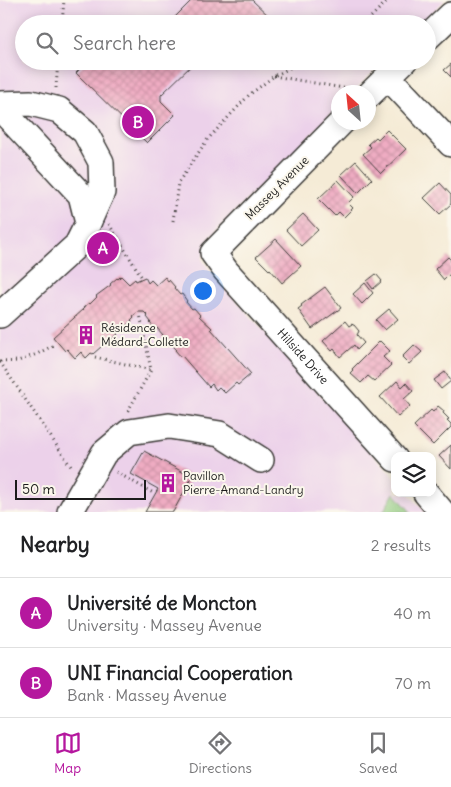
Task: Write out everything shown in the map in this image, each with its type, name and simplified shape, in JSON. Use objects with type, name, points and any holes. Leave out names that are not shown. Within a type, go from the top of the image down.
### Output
[{"type":"street","points":[[436,29],[451,15]]},
{"type":"street","points":[[370,85],[394,70]]},
{"type":"street","points":[[397,70],[451,144]]},
{"type":"street","points":[[0,104],[31,103],[59,110],[85,132],[101,162],[102,192],[77,245],[0,315]]},
{"type":"street","points":[[0,108],[81,194],[93,213]]},
{"type":"street","name":"Massey Avenue","points":[[213,253],[334,130]]},
{"type":"street","name":"Hillside Drive","points":[[213,253],[233,278],[391,455]]},
{"type":"street","points":[[70,512],[104,453],[129,432],[170,426],[220,434],[261,460]]},
{"type":"street","points":[[429,497],[442,512]]},
{"type":"path","points":[[63,15],[64,0]]},
{"type":"path","points":[[373,15],[388,0]]},
{"type":"path","points":[[54,109],[57,70]]},
{"type":"path","points":[[173,220],[178,183],[207,140],[249,95],[274,76],[286,70]]},
{"type":"path","points":[[274,76],[331,87]]},
{"type":"path","points":[[93,213],[141,276]]},
{"type":"path","points":[[128,412],[151,370],[140,314]]},
{"type":"path","points":[[0,362],[18,361],[56,344]]},
{"type":"path","points":[[95,357],[151,370]]},
{"type":"path","points":[[0,362],[84,488]]},
{"type":"path","points":[[99,462],[155,494]]},
{"type":"shaded area","points":[[0,0],[445,0],[430,15],[15,15],[15,70],[375,70],[360,85],[331,85],[331,114],[210,237],[202,259],[213,274],[391,474],[391,497],[412,497],[425,512],[0,512]]},
{"type":"green space","points":[[392,497],[398,497],[411,512],[383,512]]},
{"type":"building","points":[[192,0],[252,0],[268,15],[177,15]]},
{"type":"building","points":[[451,64],[451,77],[444,70]]},
{"type":"building","points":[[79,70],[187,70],[161,95],[161,101],[175,115],[147,143],[76,73]]},
{"type":"building","points":[[387,130],[406,149],[381,173],[363,154],[371,147],[368,144],[376,137],[378,139]]},
{"type":"building","points":[[356,161],[372,179],[358,193],[341,175]]},
{"type":"building","points":[[338,180],[354,197],[348,203],[353,208],[344,217],[339,212],[335,216],[318,199]]},
{"type":"building","points":[[440,183],[451,195],[451,204],[440,214],[424,198]]},
{"type":"building","points":[[303,214],[318,230],[301,246],[286,230]]},
{"type":"building","points":[[276,239],[301,266],[282,283],[256,257]]},
{"type":"building","points":[[448,257],[451,260],[451,273],[444,280],[435,269]]},
{"type":"building","points":[[376,274],[382,281],[373,289],[367,281]]},
{"type":"building","name":"Résidence Médard-Collette","points":[[121,276],[129,284],[135,279],[136,281],[145,277],[148,283],[151,280],[156,285],[165,277],[169,280],[192,309],[194,308],[251,374],[238,385],[236,383],[225,393],[219,387],[216,390],[212,384],[209,387],[176,349],[168,343],[157,328],[156,330],[144,312],[138,312],[133,316],[132,321],[118,334],[86,358],[81,352],[75,358],[67,349],[65,351],[53,337],[83,308],[90,304],[96,296]]},
{"type":"building","points":[[365,283],[373,293],[362,304],[353,294]]},
{"type":"building","points":[[325,287],[341,308],[312,329],[298,309]]},
{"type":"building","points":[[389,309],[398,319],[385,330],[376,320]]},
{"type":"building","points":[[345,321],[349,326],[354,325],[359,331],[357,335],[364,343],[357,350],[354,345],[340,357],[334,349],[332,351],[323,341]]},
{"type":"building","points":[[380,341],[390,351],[383,357],[391,365],[374,381],[368,376],[361,383],[350,373]]},
{"type":"building","points":[[414,345],[422,352],[409,364],[402,357]]},
{"type":"building","points":[[445,372],[451,381],[441,389],[434,380]]},
{"type":"building","points":[[397,381],[402,387],[406,383],[413,391],[404,399],[410,406],[398,417],[380,397]]},
{"type":"building","points":[[438,406],[449,419],[447,420],[451,427],[433,445],[414,426]]},
{"type":"building","points":[[451,445],[451,469],[439,456]]},
{"type":"building","name":"Pavillon Pierre-Amand-Landry","points":[[144,451],[192,477],[173,512],[145,512],[158,489],[131,474]]},
{"type":"place","name":"UNI Financial Cooperation","points":[[138,122]]},
{"type":"place","name":"Université de Moncton","points":[[103,248]]},
{"type":"place","name":"Résidence Médard-Collette","points":[[86,335]]},
{"type":"place","name":"Pavillon Pierre-Amand-Landry","points":[[168,483]]}]
